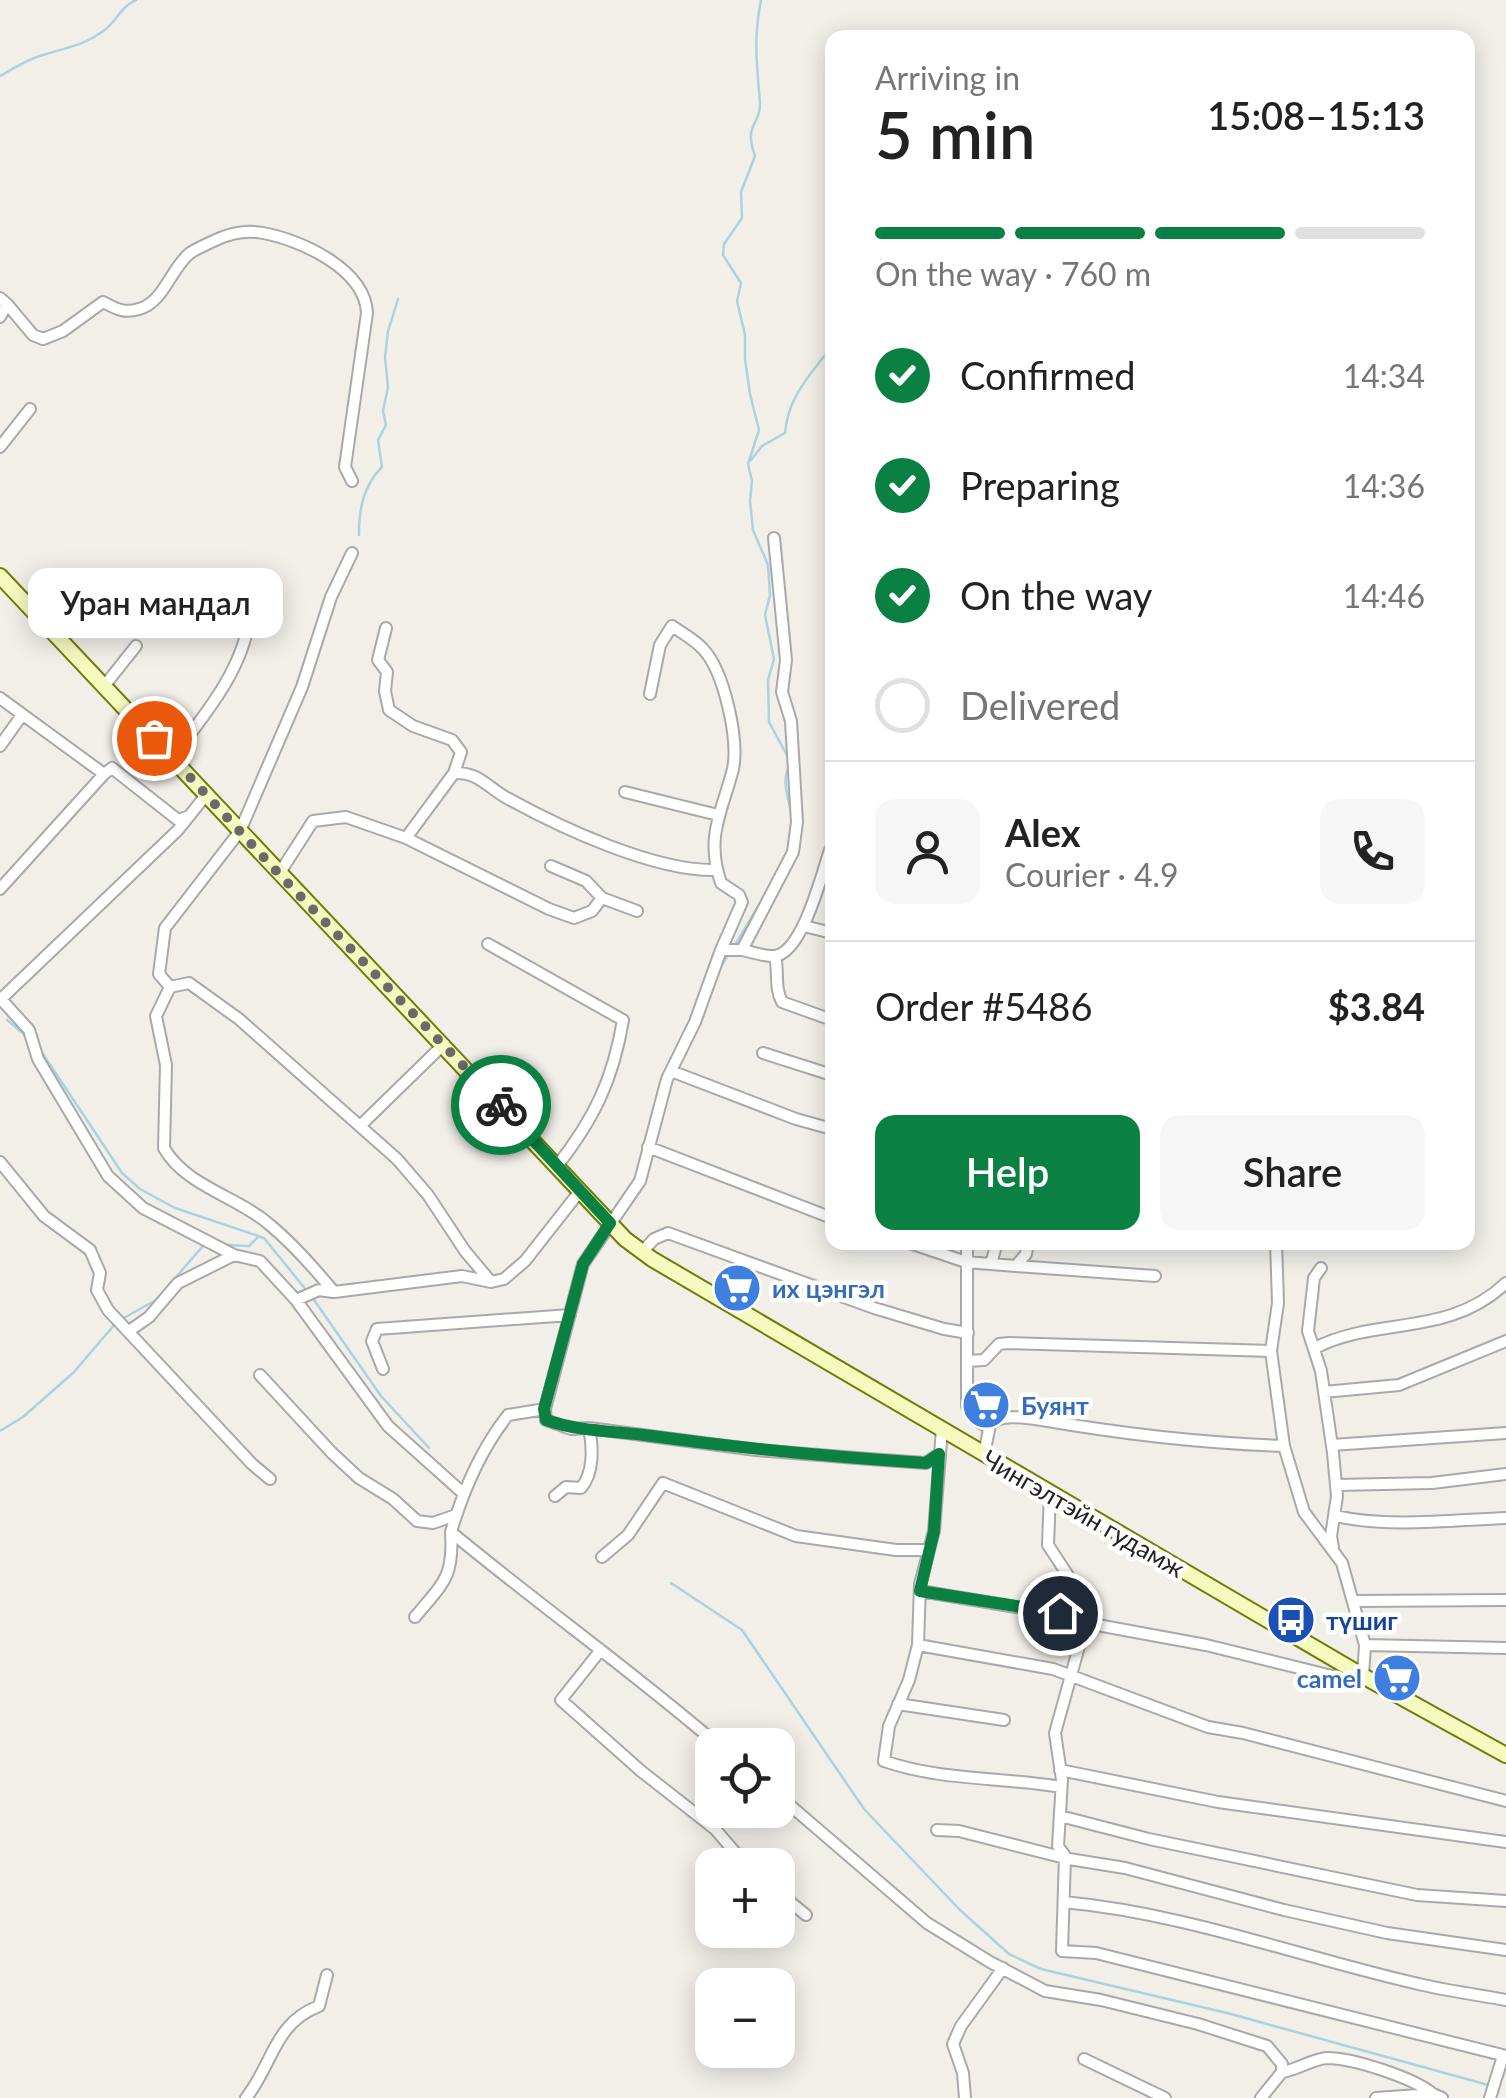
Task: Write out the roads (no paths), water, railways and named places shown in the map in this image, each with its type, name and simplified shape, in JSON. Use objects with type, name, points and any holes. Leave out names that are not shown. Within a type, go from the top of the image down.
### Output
[{"type":"main road","name":"Чингэлтэйн гудамж","points":[[0,576],[610,1223],[642,1252],[1362,1676],[1506,1755]]},
{"type":"street","points":[[4,301],[33,335],[43,339],[63,331],[103,302],[115,311],[140,309],[170,282],[192,252],[220,238],[263,232],[311,249],[346,274],[366,298],[345,467],[352,481]]},
{"type":"street","points":[[0,317],[4,301]]},
{"type":"street","points":[[0,447],[30,408]]},
{"type":"street","points":[[742,950],[793,852],[796,822],[790,722],[782,692],[786,660],[774,538]]},
{"type":"street","points":[[170,987],[159,974],[165,928],[240,831],[302,687],[332,597],[352,553]]},
{"type":"street","points":[[172,758],[209,708],[239,656],[249,621],[250,581]]},
{"type":"street","points":[[650,694],[660,646],[672,626],[705,650],[724,690],[734,765],[712,845],[721,883],[739,895],[742,902],[695,1022],[670,1072],[640,1182],[583,1264],[544,1409],[546,1420],[572,1429],[756,1450],[926,1463],[939,1454]]},
{"type":"street","points":[[386,628],[378,660],[387,672],[389,710],[414,726],[452,740],[461,752],[454,773],[406,838]]},
{"type":"street","points":[[105,685],[136,646]]},
{"type":"street","points":[[0,698],[104,774]]},
{"type":"street","points":[[0,746],[22,716]]},
{"type":"street","points":[[0,889],[112,768],[178,820],[190,816]]},
{"type":"street","points":[[454,773],[468,772],[492,784],[502,796],[570,830],[650,859],[696,871],[716,870]]},
{"type":"street","points":[[626,792],[718,815]]},
{"type":"street","points":[[206,795],[190,816],[0,999],[29,1030],[38,1059],[108,1176],[143,1208],[234,1255],[260,1261],[296,1300],[388,1426],[464,1494]]},
{"type":"street","points":[[279,874],[313,821],[346,817],[406,838],[548,909],[574,918],[592,911],[602,898]]},
{"type":"street","points":[[721,950],[775,956],[786,950],[804,926],[825,865]]},
{"type":"street","points":[[550,866],[586,882],[602,898],[638,911]]},
{"type":"street","points":[[804,926],[825,931]]},
{"type":"street","points":[[488,944],[623,1020],[603,1097],[588,1127],[557,1166]]},
{"type":"street","points":[[775,956],[775,989],[782,1002],[825,1017]]},
{"type":"street","points":[[170,987],[189,983],[240,1019],[278,1056],[362,1124],[428,1194],[465,1251],[491,1282]]},
{"type":"street","points":[[170,987],[156,1016],[166,1065],[164,1148],[169,1158],[270,1224],[334,1292]]},
{"type":"street","points":[[362,1124],[444,1044]]},
{"type":"street","points":[[763,1053],[825,1073]]},
{"type":"street","points":[[670,1072],[825,1126]]},
{"type":"street","points":[[648,1147],[825,1215]]},
{"type":"street","points":[[0,1162],[44,1216],[90,1250],[100,1274],[98,1290],[108,1310],[270,1479]]},
{"type":"street","points":[[296,1300],[318,1290],[334,1292],[462,1276],[491,1282],[515,1272],[580,1191]]},
{"type":"street","points":[[642,1252],[654,1239],[668,1233],[874,1308],[968,1333]]},
{"type":"street","points":[[931,1250],[966,1262],[1155,1276]]},
{"type":"street","points":[[967,1250],[967,1406],[976,1420],[989,1428]]},
{"type":"street","points":[[991,1264],[995,1250]]},
{"type":"street","points":[[1016,1266],[1027,1250]]},
{"type":"street","points":[[920,1591],[1081,1618],[1344,1679],[1362,1676],[1365,1645],[1342,1563],[1304,1512],[1284,1446],[1272,1351],[1278,1303],[1275,1250]]},
{"type":"street","points":[[129,1331],[149,1317],[178,1282],[234,1255]]},
{"type":"street","points":[[1320,1268],[1314,1278],[1308,1331],[1315,1348],[1332,1444],[1336,1485],[1333,1549]]},
{"type":"street","points":[[1315,1348],[1333,1339],[1422,1324],[1488,1301],[1506,1283]]},
{"type":"street","points":[[383,1369],[372,1341],[378,1328],[570,1316]]},
{"type":"street","points":[[1324,1392],[1399,1384],[1506,1341]]},
{"type":"street","points":[[968,1362],[984,1360],[999,1344],[1008,1343],[1272,1351]]},
{"type":"street","points":[[260,1375],[332,1453],[416,1521],[434,1523],[456,1515]]},
{"type":"street","points":[[415,1616],[446,1580],[453,1560],[450,1532],[496,1430],[508,1415],[544,1409]]},
{"type":"street","points":[[984,1454],[989,1428],[995,1419],[1001,1418],[1034,1419],[1122,1434],[1284,1446]]},
{"type":"street","points":[[555,1496],[566,1487],[581,1488],[587,1482],[592,1442],[588,1428]]},
{"type":"street","points":[[942,1429],[934,1531],[920,1591],[918,1645],[889,1726],[884,1761],[906,1769],[952,1776],[1061,1787]]},
{"type":"street","points":[[1332,1444],[1506,1432]]},
{"type":"street","points":[[1336,1485],[1432,1483],[1506,1474]]},
{"type":"street","points":[[602,1556],[628,1535],[663,1483],[796,1536],[896,1550],[927,1550]]},
{"type":"street","points":[[1050,1493],[1048,1545],[1067,1574],[1081,1618],[1080,1644],[1055,1733],[1061,1787],[1058,1846],[1065,1856],[1062,1951],[1096,1953],[1504,2056],[1490,2098]]},
{"type":"street","points":[[1336,1516],[1423,1521],[1506,1518]]},
{"type":"street","points":[[450,1532],[698,1728]]},
{"type":"street","points":[[1354,1600],[1506,1600]]},
{"type":"street","points":[[918,1645],[1072,1674],[1208,1727],[1506,1801]]},
{"type":"street","points":[[1365,1645],[1506,1648]]},
{"type":"street","points":[[600,1651],[561,1700],[716,1829],[732,1848]]},
{"type":"street","points":[[898,1704],[1004,1720]]},
{"type":"street","points":[[1060,1770],[1218,1802],[1506,1842]]},
{"type":"street","points":[[795,1810],[926,1923],[1003,1968],[1045,1990],[1198,2024],[1267,2046],[1282,2064],[1282,2072]]},
{"type":"street","points":[[1060,1816],[1417,1895],[1506,1901]]},
{"type":"street","points":[[937,1830],[959,1831],[1387,1932],[1506,1950]]},
{"type":"street","points":[[1064,1902],[1203,1924],[1422,1985],[1506,2000]]},
{"type":"street","points":[[795,1906],[806,1915]]},
{"type":"street","points":[[965,2098],[963,2073],[953,2044],[961,2026],[1003,1968]]},
{"type":"street","points":[[246,2098],[263,2077],[282,2032],[300,2014],[318,2006],[328,1976]]},
{"type":"street","points":[[1084,2059],[1165,2098]]},
{"type":"street","points":[[1261,2098],[1282,2072],[1332,2059],[1401,2076],[1422,2084],[1437,2096]]},
{"type":"street","points":[[1376,2098],[1437,2096]]},
{"type":"waterway","points":[[0,76],[32,59],[95,37],[136,0]]},
{"type":"waterway","points":[[761,0],[756,40],[760,110],[751,137],[755,156],[741,192],[742,218],[724,244],[723,255],[741,283],[737,301],[759,430],[748,464],[753,530],[768,565],[770,595],[765,615],[774,659],[768,680],[769,722],[789,759]]},
{"type":"waterway","points":[[359,535],[363,498],[382,467],[378,440],[386,425],[385,357],[398,299]]},
{"type":"waterway","points":[[751,460],[762,446],[785,433],[796,397],[825,355]]},
{"type":"waterway","points":[[789,766],[786,785],[792,816]]},
{"type":"waterway","points":[[735,945],[769,888]]},
{"type":"waterway","points":[[718,971],[730,952]]},
{"type":"waterway","points":[[703,1013],[716,978]]},
{"type":"waterway","points":[[7,1020],[25,1035]]},
{"type":"waterway","points":[[41,1051],[122,1173],[140,1189],[175,1208],[264,1238],[307,1291]]},
{"type":"waterway","points":[[226,1245],[249,1246],[258,1237]]},
{"type":"waterway","points":[[122,1319],[156,1300],[203,1246]]},
{"type":"waterway","points":[[312,1297],[381,1396],[429,1448]]},
{"type":"waterway","points":[[0,1431],[23,1417],[74,1372],[115,1324]]},
{"type":"waterway","points":[[671,1583],[742,1630],[864,1809],[960,1910],[1009,1954],[1041,1969],[1227,2013],[1492,2086]]},
{"type":"place","name":"Уран мандал","points":[[154,738]]},
{"type":"place","name":"их цэнгэл","points":[[737,1288]]},
{"type":"place","name":"Буянт","points":[[986,1405]]},
{"type":"place","name":"түшиг","points":[[1291,1620]]},
{"type":"place","name":"camel","points":[[1397,1678]]}]
